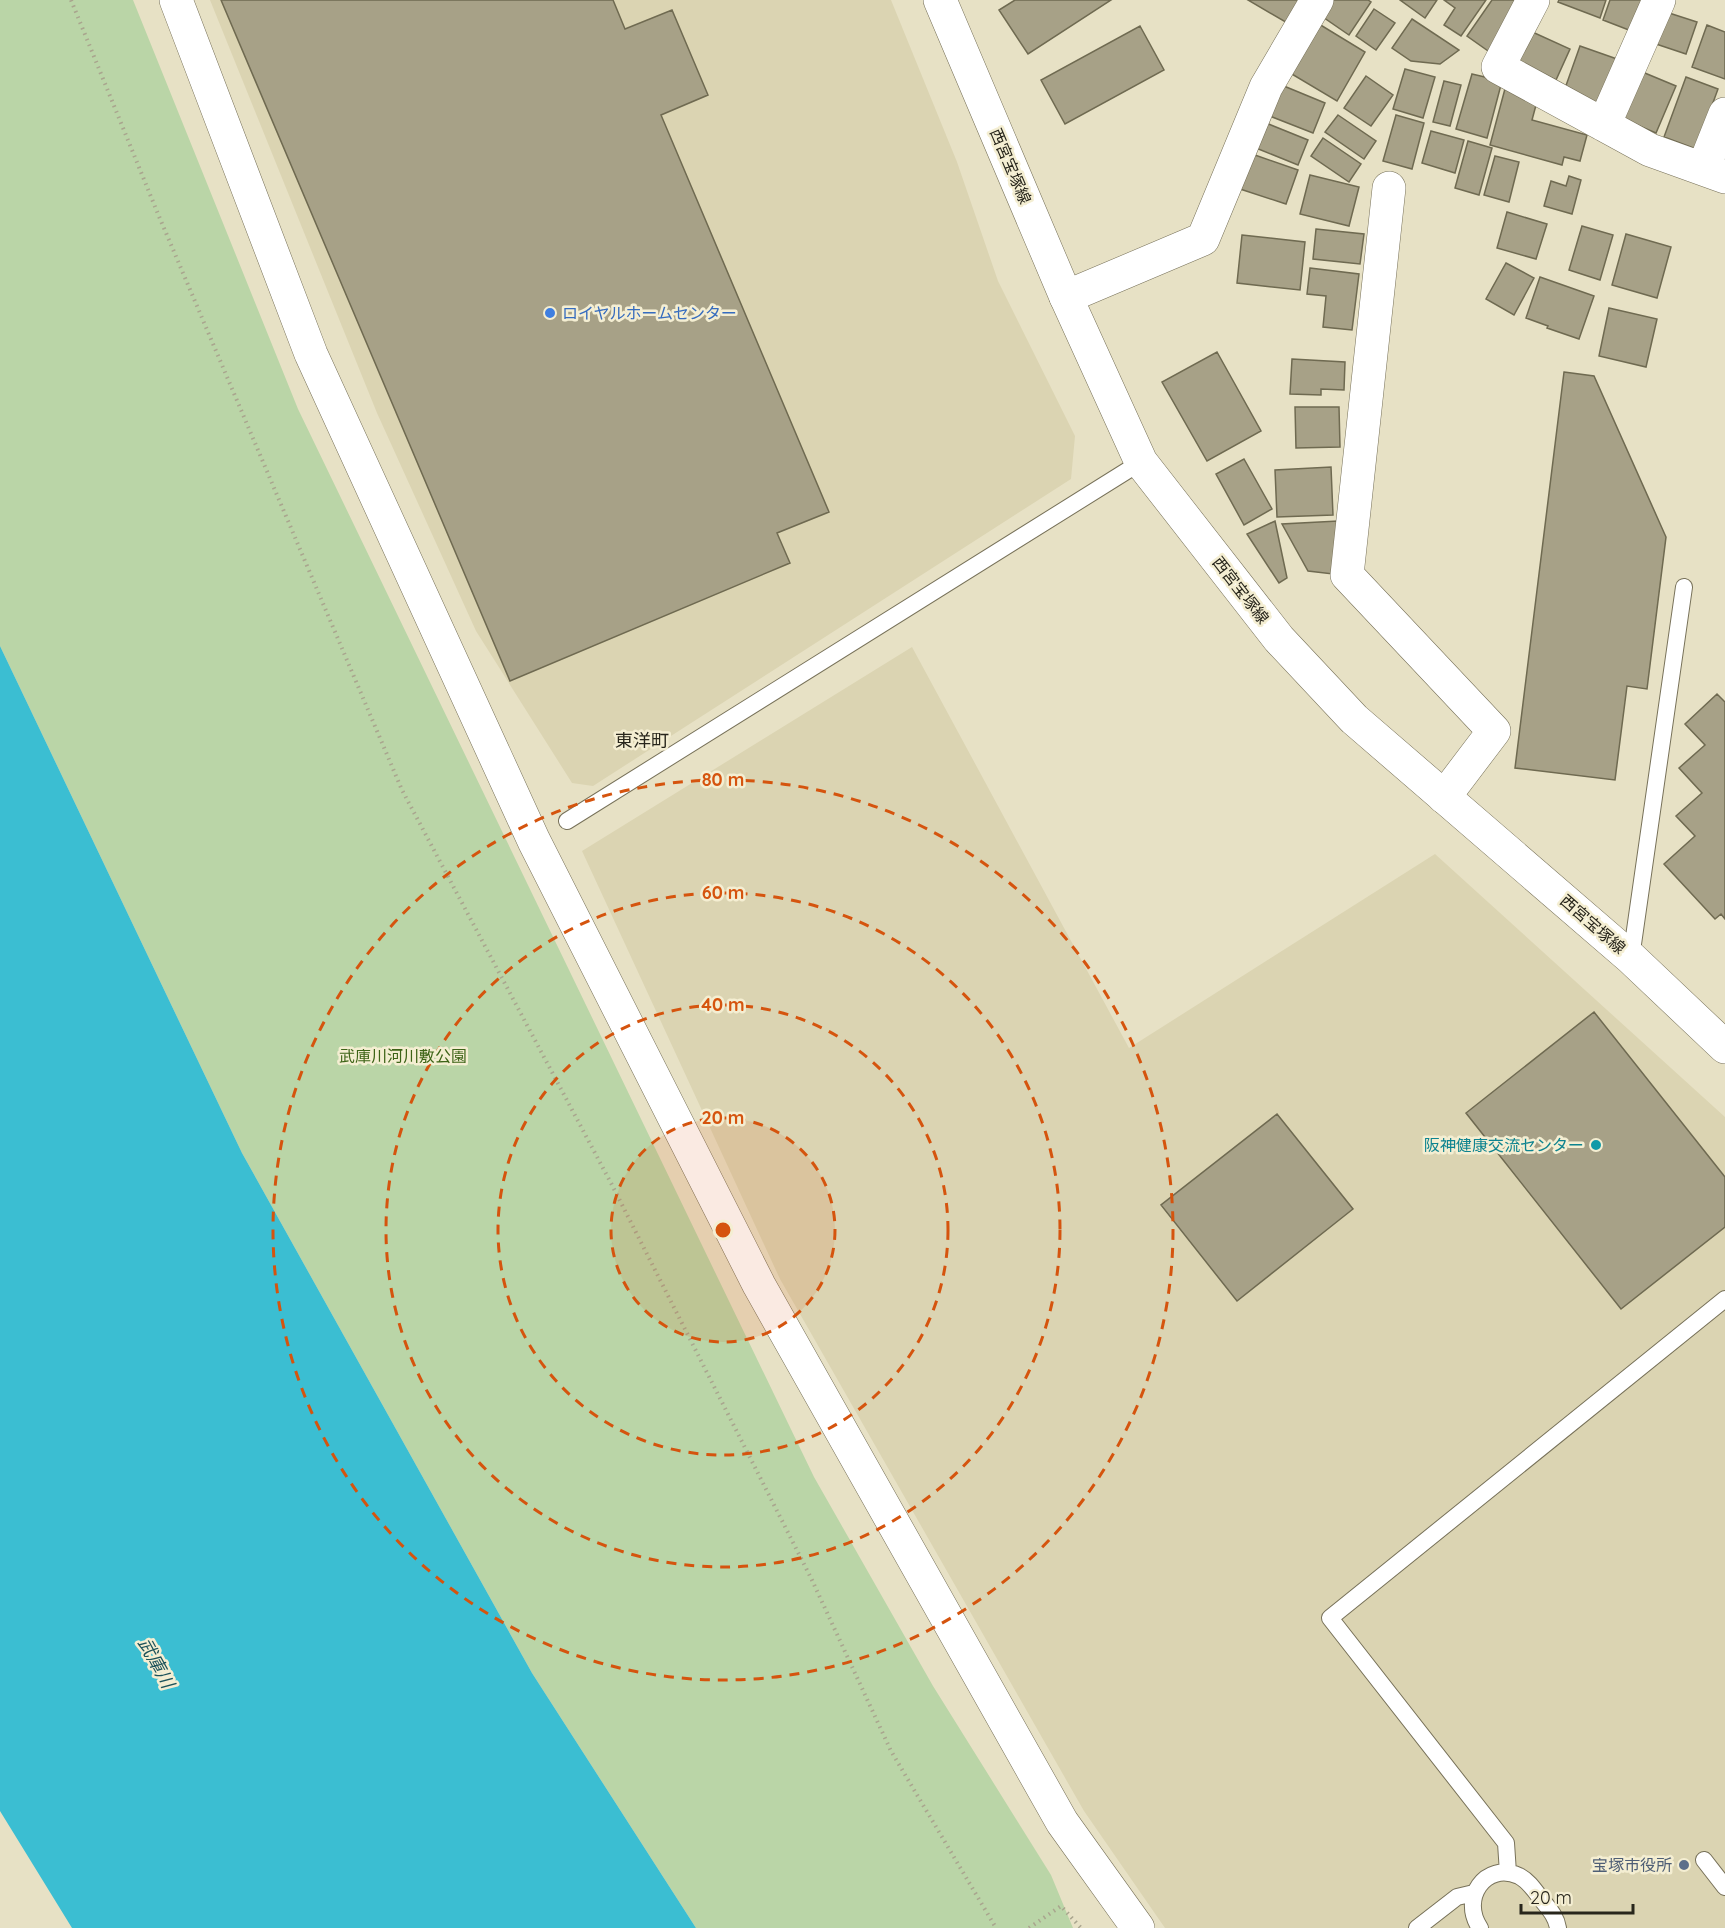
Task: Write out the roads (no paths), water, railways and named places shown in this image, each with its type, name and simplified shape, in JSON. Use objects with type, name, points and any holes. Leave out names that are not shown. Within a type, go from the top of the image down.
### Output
[{"type":"street","points":[[176,0],[311,354],[534,841],[759,1285],[1062,1821],[1138,1928]]},
{"type":"street","name":"西宮宝塚線","points":[[940,0],[1066,297],[1141,462],[1279,639],[1354,719],[1631,958],[1725,1047]]},
{"type":"street","points":[[1066,297],[1203,239],[1266,87],[1317,0]]},
{"type":"street","points":[[1533,0],[1498,67],[1650,150],[1714,173],[1725,114]]},
{"type":"street","points":[[1604,125],[1659,0]]},
{"type":"street","points":[[1389,188],[1347,574],[1494,730],[1444,797]]},
{"type":"lane","points":[[567,821],[1141,462]]},
{"type":"lane","points":[[1631,958],[1684,587]]},
{"type":"lane","points":[[1508,1873],[1506,1843],[1330,1618],[1725,1299]]},
{"type":"lane","points":[[1704,1860],[1725,1887]]},
{"type":"lane","points":[[1480,1928],[1472,1914],[1474,1893],[1488,1877],[1508,1873],[1527,1881],[1555,1916],[1558,1928]]},
{"type":"lane","points":[[1417,1928],[1457,1897],[1474,1893]]},
{"type":"water","name":"武庫川","points":[[0,646],[242,1153],[532,1673],[696,1928],[72,1928],[0,1811]]},
{"type":"place","name":"ロイヤルホームセンター","points":[[550,313]]},
{"type":"place","name":"阪神健康交流センター","points":[[1596,1145]]},
{"type":"place","name":"宝塚市役所","points":[[1684,1865]]},
{"type":"district","name":"東洋町","points":[[642,741]]},
{"type":"park label","name":"武庫川河川敷公園","points":[[403,1056]]}]
